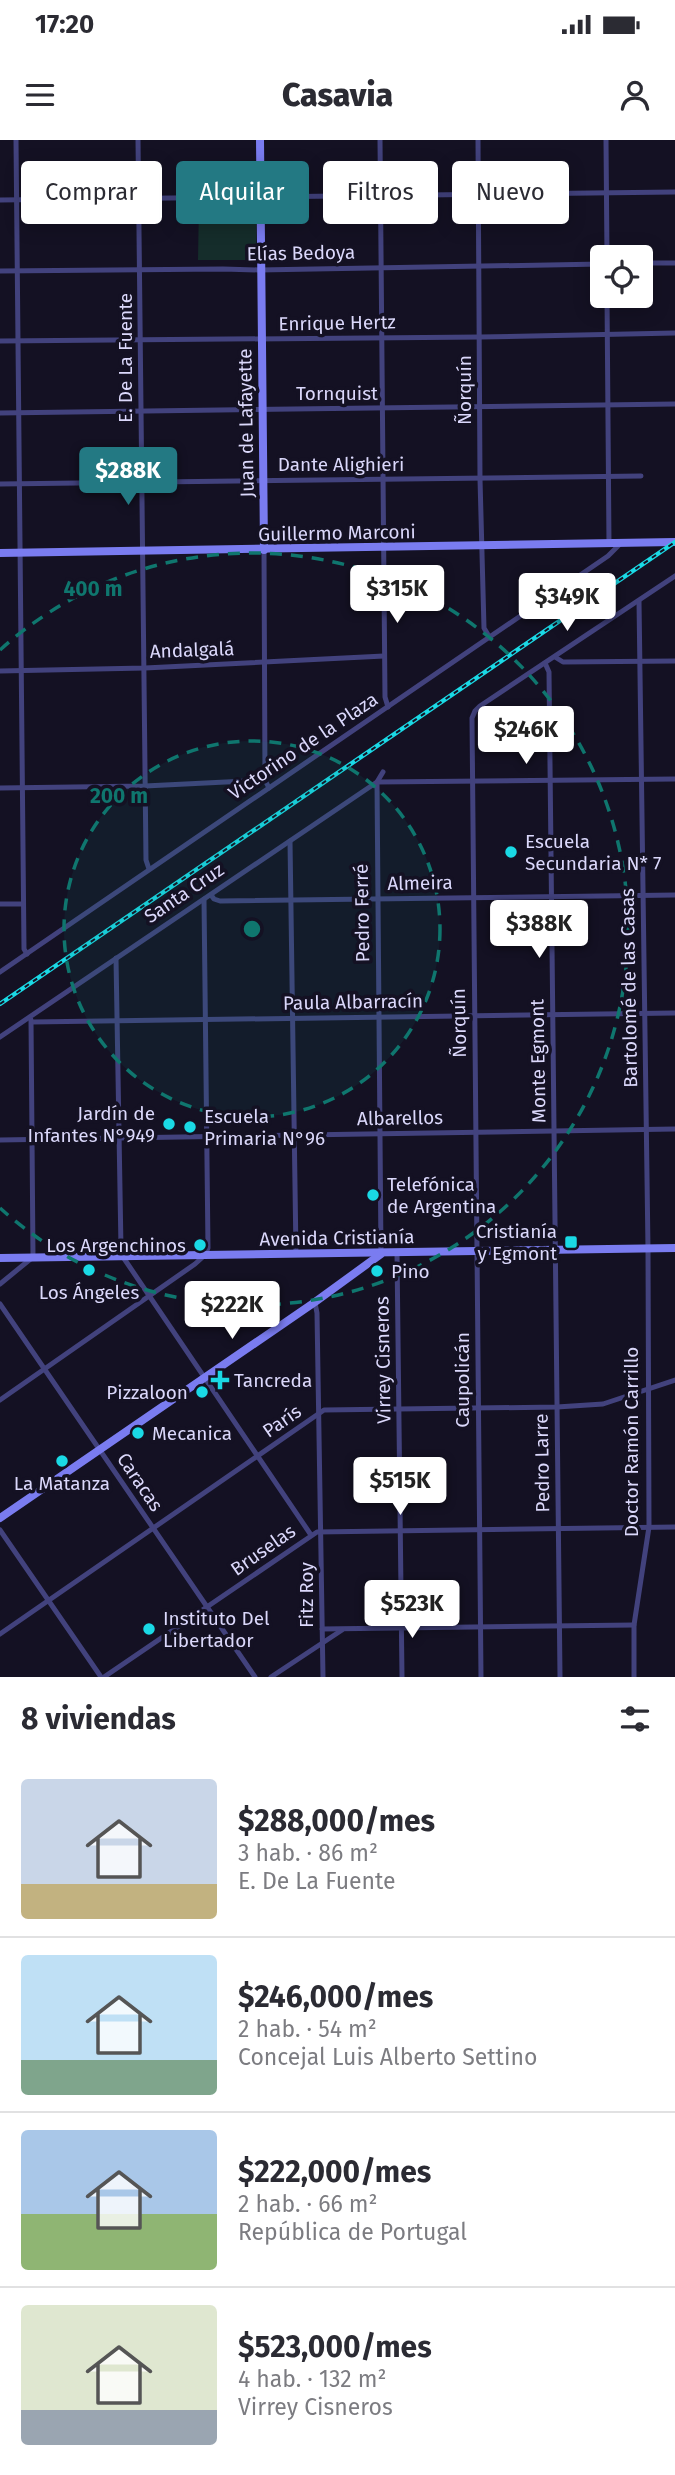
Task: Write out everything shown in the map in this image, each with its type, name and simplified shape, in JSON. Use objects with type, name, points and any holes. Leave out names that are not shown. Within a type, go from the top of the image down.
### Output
[{"type":"main road","name":"Juan de Lafayette","points":[[260,140],[260,161]]},
{"type":"main road","name":"Juan de Lafayette","points":[[260,224],[264,550]]},
{"type":"main road","name":"Guillermo Marconi","points":[[0,553],[675,542]]},
{"type":"main road","name":"Avenida Cristianía","points":[[0,1258],[675,1248]]},
{"type":"main road","points":[[0,1518],[381,1254]]},
{"type":"street","points":[[16,140],[19,671],[24,949],[27,954]]},
{"type":"street","name":"E. De La Fuente","points":[[138,140],[138,161]]},
{"type":"street","points":[[380,140],[380,161]]},
{"type":"street","name":"Ñorquín","points":[[478,140],[479,161]]},
{"type":"street","points":[[606,140],[607,245]]},
{"type":"street","points":[[569,195],[675,192]]},
{"type":"street","points":[[0,200],[21,200]]},
{"type":"street","name":"E. De La Fuente","points":[[139,224],[146,860],[149,869]]},
{"type":"street","points":[[381,224],[384,656],[385,697],[388,707]]},
{"type":"street","name":"Ñorquín","points":[[480,224],[481,546],[484,628],[490,638]]},
{"type":"street","points":[[653,263],[675,263]]},
{"type":"street","name":"Elías Bedoya","points":[[0,271],[590,264]]},
{"type":"street","points":[[607,308],[609,544]]},
{"type":"street","name":"Enrique Hertz","points":[[0,341],[675,333]]},
{"type":"street","name":"Tornquist","points":[[0,413],[675,404]]},
{"type":"street","name":"Dante Alighieri","points":[[0,484],[641,476]]},
{"type":"street","name":"Victorino de la Plaza","points":[[0,972],[490,638],[608,556],[621,543]]},
{"type":"street","name":"Juan de Lafayette","points":[[264,550],[265,780],[269,788]]},
{"type":"street","points":[[545,663],[675,576]]},
{"type":"street","name":"Bartolomé de las Casas","points":[[639,601],[648,1249]]},
{"type":"street","name":"Andalgalá","points":[[0,671],[145,668],[384,656]]},
{"type":"street","points":[[555,657],[563,662],[675,661]]},
{"type":"street","name":"Ñorquín","points":[[477,1251],[472,719],[475,710],[545,663]]},
{"type":"street","name":"Monte Egmont","points":[[545,663],[549,671],[556,1249]]},
{"type":"street","name":"Santa Cruz","points":[[0,1037],[30,1020],[116,958],[377,782],[383,772]]},
{"type":"street","points":[[377,782],[675,779]]},
{"type":"street","points":[[0,788],[145,786],[265,780]]},
{"type":"street","name":"Pedro Ferré","points":[[377,782],[381,1254]]},
{"type":"street","points":[[290,841],[296,1254]]},
{"type":"street","name":"Almeira","points":[[211,895],[220,901],[675,895]]},
{"type":"street","points":[[0,1400],[149,1297],[205,1255],[208,1248],[204,899]]},
{"type":"street","points":[[0,904],[23,904]]},
{"type":"street","points":[[116,958],[123,1257],[311,1535]]},
{"type":"street","name":"Paula Albarracín","points":[[30,1020],[675,1013]]},
{"type":"street","points":[[0,1284],[33,1257],[30,1020]]},
{"type":"street","name":"Albarellos","points":[[0,1140],[675,1129]]},
{"type":"street","name":"Pedro Larre","points":[[556,1249],[560,1677]]},
{"type":"street","name":"Doctor Ramón Carrillo","points":[[634,1677],[634,1625],[649,1527],[648,1249]]},
{"type":"street","name":"Caupolicán","points":[[477,1251],[481,1677]]},
{"type":"street","name":"Virrey Cisneros","points":[[397,1253],[402,1677]]},
{"type":"street","name":"Fitz Roy","points":[[315,1302],[320,1414],[323,1677]]},
{"type":"street","name":"Caracas","points":[[0,1304],[255,1677]]},
{"type":"street","name":"París","points":[[0,1634],[324,1410],[557,1408],[603,1404],[675,1380]]},
{"type":"street","name":"Bruselas","points":[[103,1677],[311,1535],[322,1531],[675,1527]]},
{"type":"street","points":[[0,1530],[103,1677]]},
{"type":"street","points":[[322,1629],[634,1625]]},
{"type":"street","points":[[271,1677],[343,1629]]},
{"type":"green space","points":[[199,224],[257,224],[256,260],[198,260]]},
{"type":"railway","points":[[0,1004],[675,542]]},
{"type":"place","name":"Escuela Secundaria N* 7","points":[[511,852]]},
{"type":"place","name":"Jardín de Infantes N°949","points":[[169,1124]]},
{"type":"place","name":"Escuela Primaria N°96","points":[[190,1127]]},
{"type":"place","name":"Telefónica de Argentina","points":[[373,1195]]},
{"type":"place","name":"Cristianía y Egmont","points":[[571,1242]]},
{"type":"place","name":"Los Argenchinos","points":[[200,1245]]},
{"type":"place","name":"Los Ángeles","points":[[89,1270]]},
{"type":"place","name":"Pino","points":[[377,1271]]},
{"type":"place","name":"Tancreda","points":[[220,1380]]},
{"type":"place","name":"Pizzaloon","points":[[202,1392]]},
{"type":"place","name":"Mecanica","points":[[138,1433]]},
{"type":"place","name":"La Matanza","points":[[62,1461]]},
{"type":"place","name":"Instituto Del Libertador","points":[[149,1629]]}]
